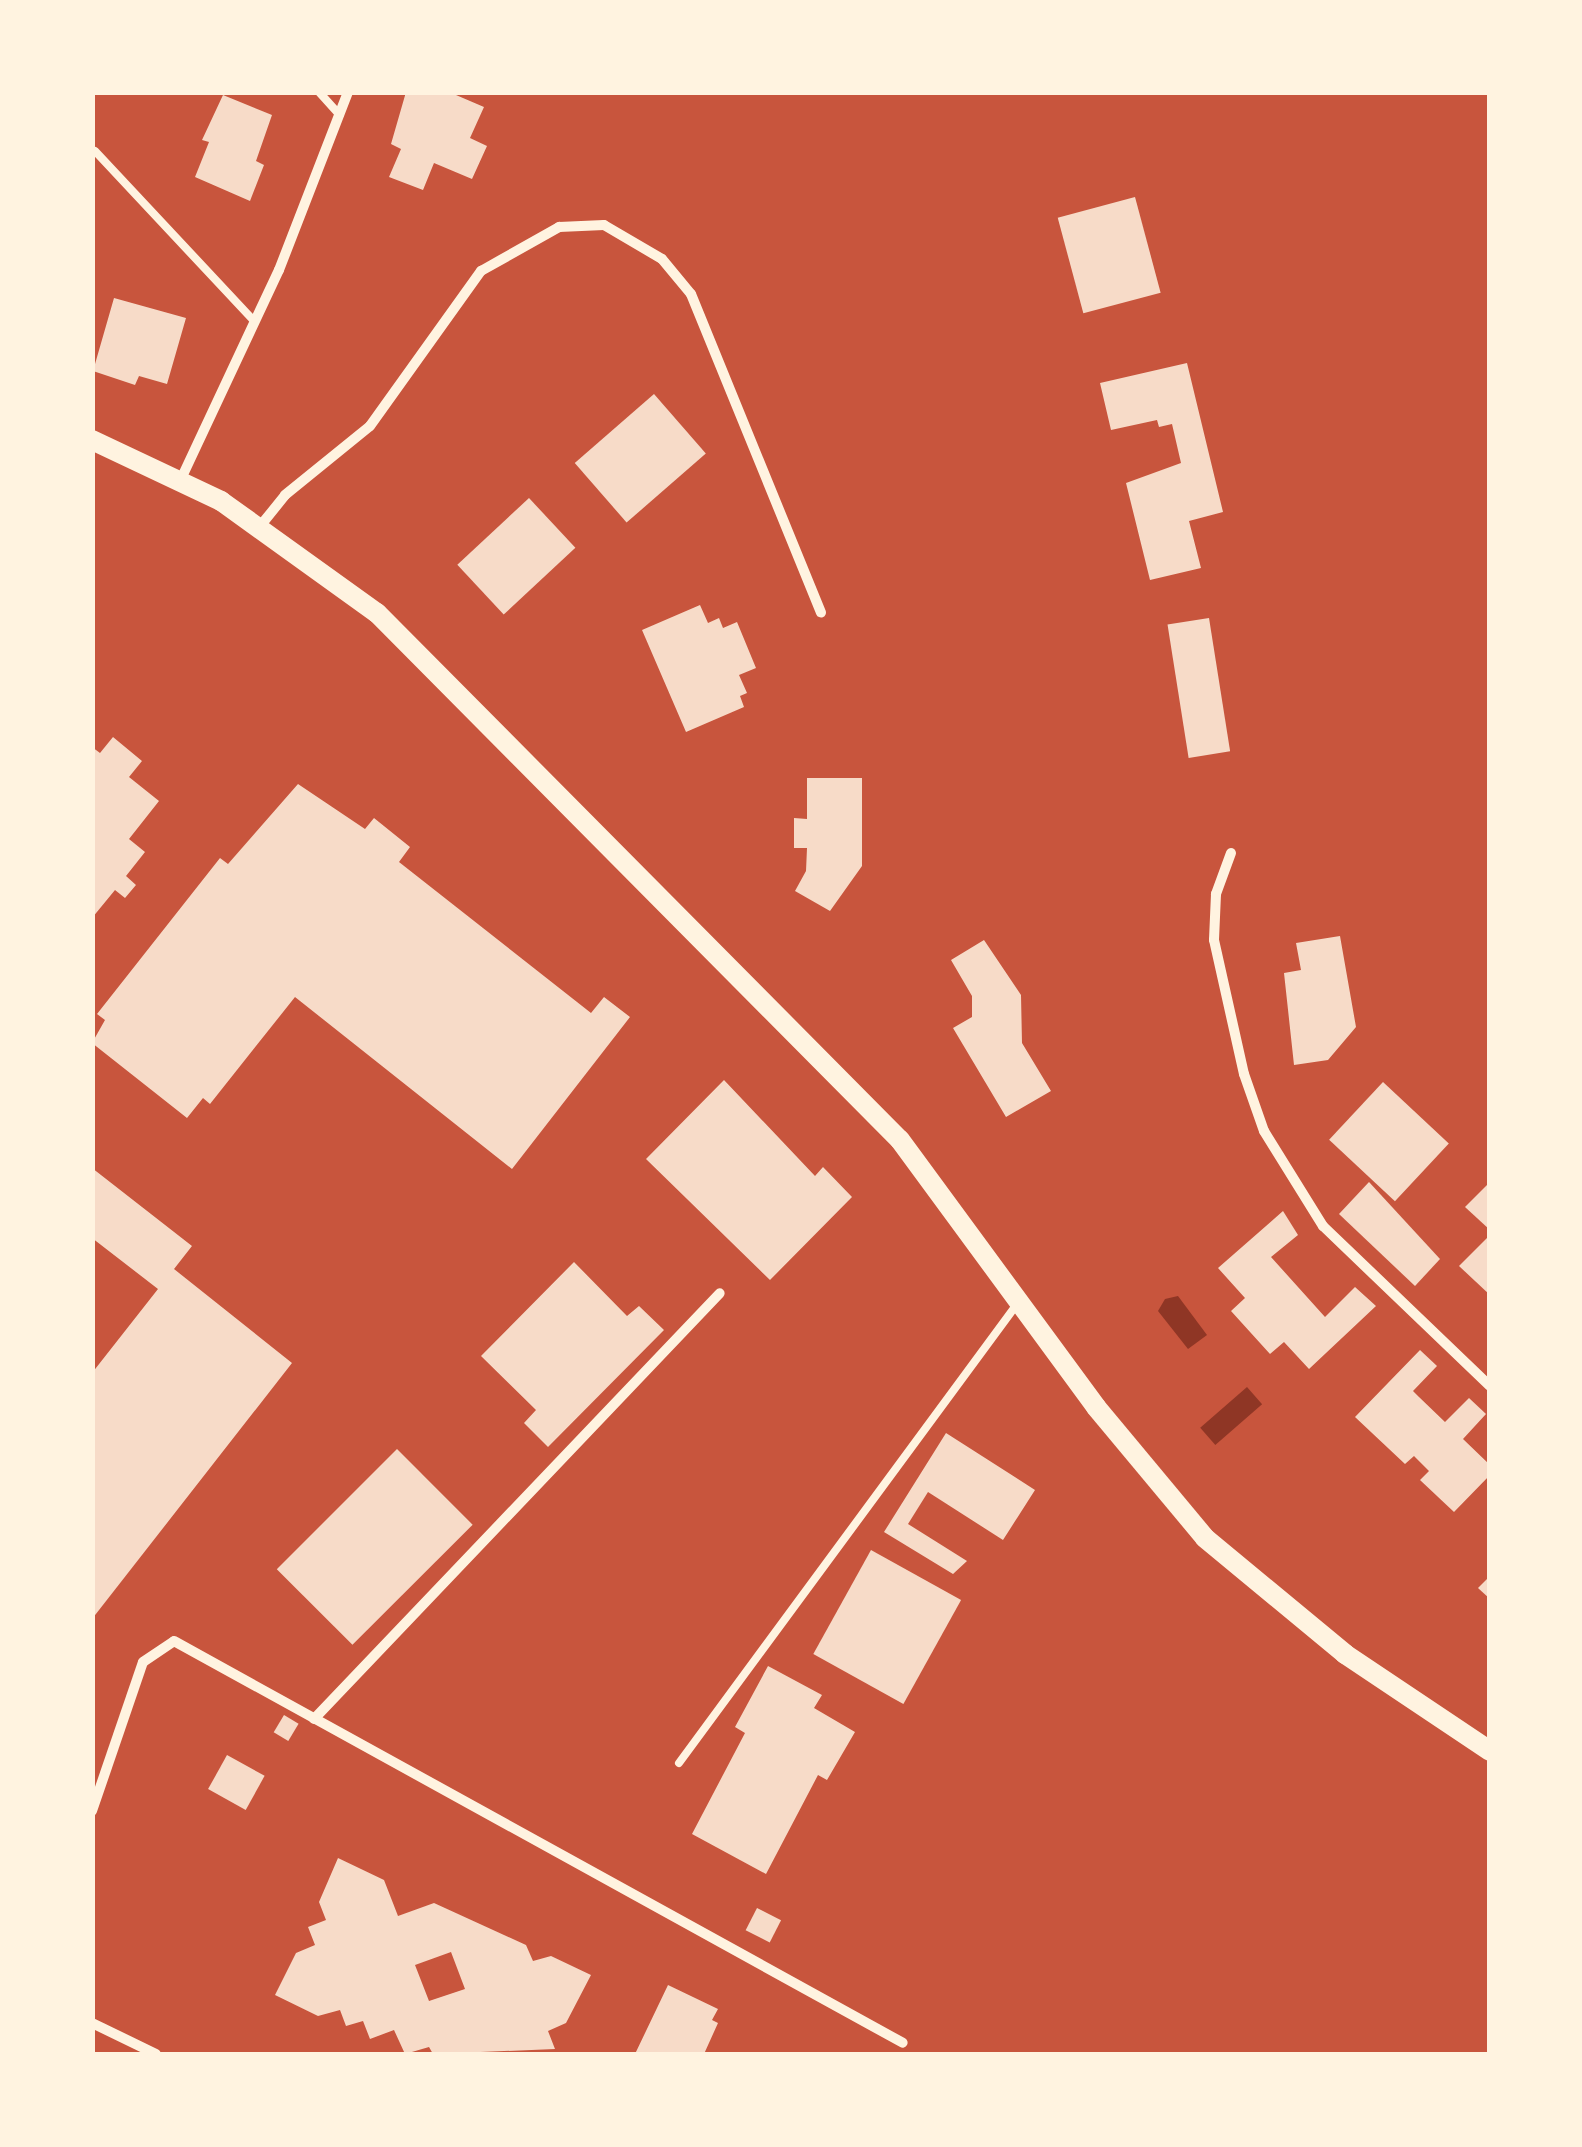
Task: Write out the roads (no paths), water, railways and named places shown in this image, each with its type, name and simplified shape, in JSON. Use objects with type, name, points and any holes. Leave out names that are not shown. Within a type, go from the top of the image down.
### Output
[{"type":"main road","points":[[92,440],[181,479],[261,524],[377,613],[850,1086],[945,1195],[1019,1301],[1204,1538],[1333,1645],[1490,1750]]},
{"type":"street","points":[[181,479],[255,322],[348,92]]},
{"type":"street","points":[[261,524],[285,494],[370,426],[480,271],[559,227],[604,225],[662,259],[691,294],[821,612]]},
{"type":"street","points":[[1231,854],[1216,894],[1214,940],[1264,1132],[1323,1226],[1490,1386]]},
{"type":"street","points":[[314,1718],[720,1294]]},
{"type":"street","points":[[92,1811],[143,1662],[174,1641],[903,2043]]},
{"type":"street","points":[[92,2023],[156,2054]]},
{"type":"lane","points":[[319,92],[340,115]]},
{"type":"lane","points":[[95,151],[255,322]]},
{"type":"lane","points":[[678,1763],[1019,1301]]}]
